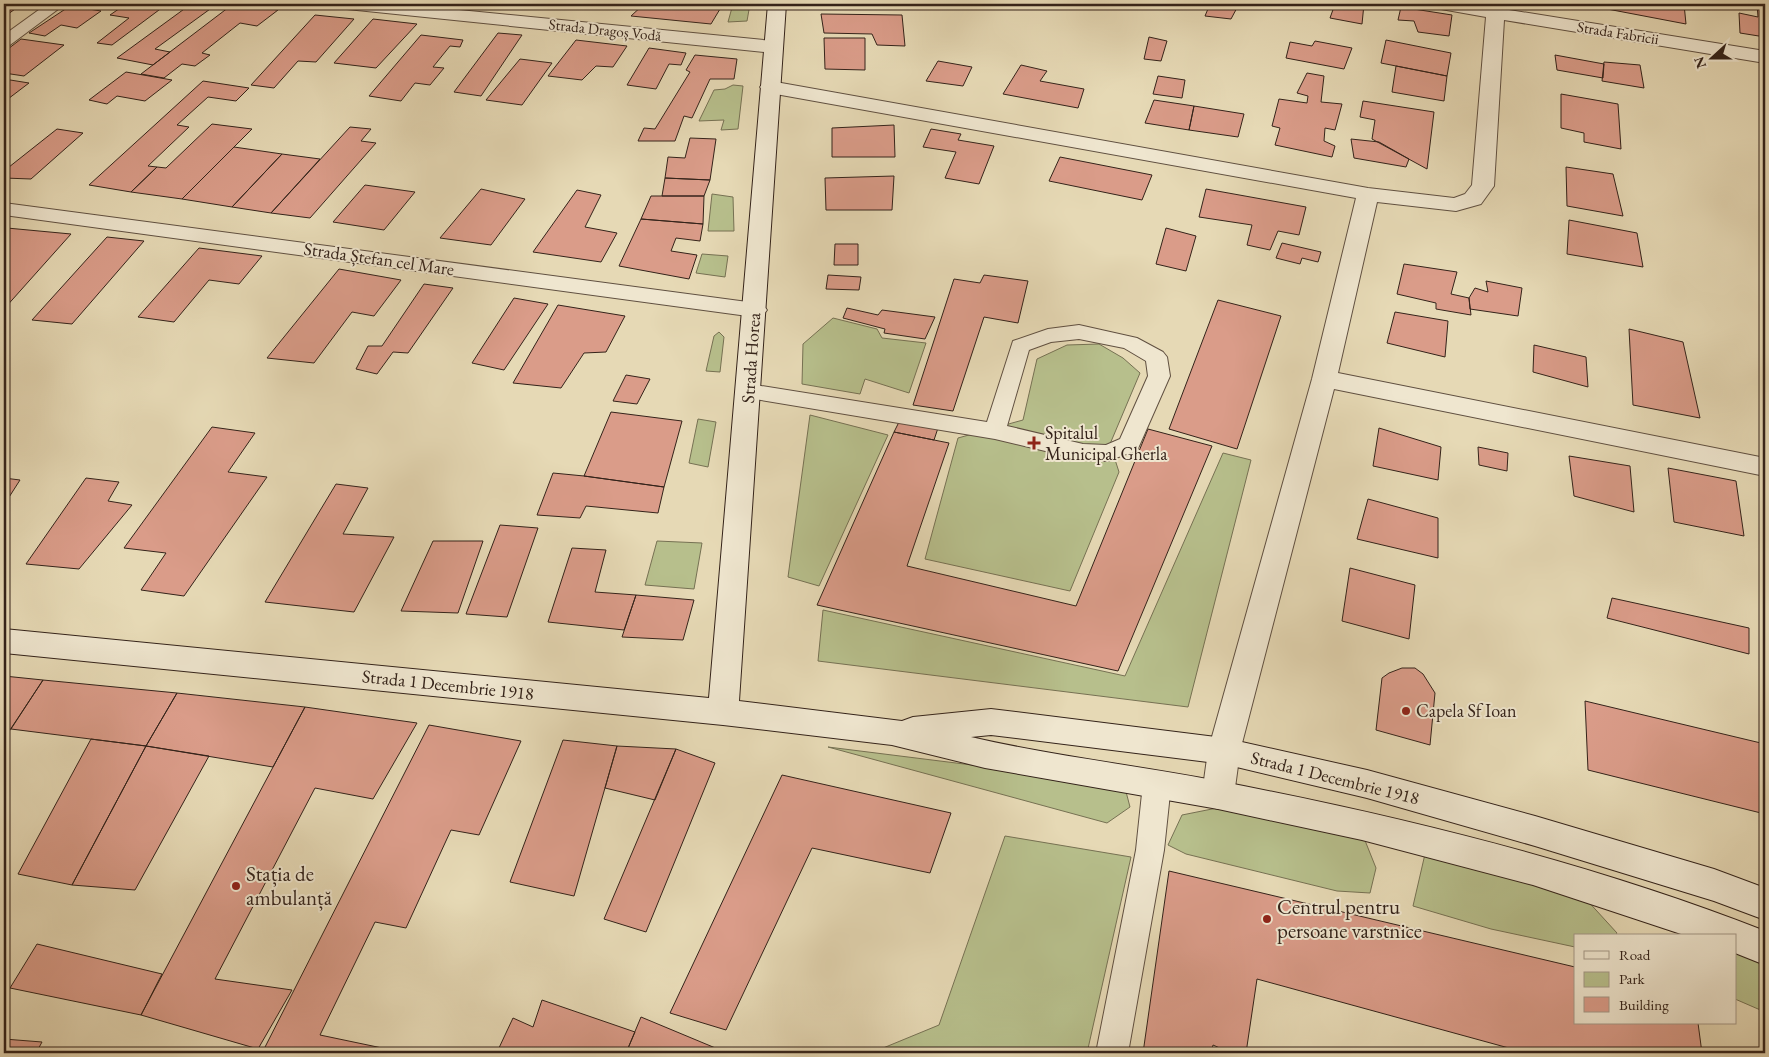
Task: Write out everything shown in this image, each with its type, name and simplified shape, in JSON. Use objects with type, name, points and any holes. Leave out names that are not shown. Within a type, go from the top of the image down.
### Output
[{"type":"street","name":"Strada Dragoș Vodă","points":[[347,4],[773,47]]},
{"type":"street","name":"Strada Horea","points":[[723,712],[749,391],[777,4]]},
{"type":"street","name":"Strada Fabricii","points":[[1441,4],[1765,57]]},
{"type":"street","points":[[770,87],[1368,194],[1456,204],[1473,200],[1483,186],[1495,13]]},
{"type":"street","points":[[1218,795],[1224,751],[1324,379],[1368,194]]},
{"type":"street","name":"Strada Ștefan cel Mare","points":[[4,209],[755,310]]},
{"type":"street","points":[[1324,379],[1765,467]]},
{"type":"street","name":"Strada 1 Decembrie 1918","points":[[4,642],[723,712],[892,732],[985,754],[1218,795],[1362,825],[1533,870],[1640,903],[1728,934]]},
{"type":"street","name":"Strada 1 Decembrie 1918","points":[[892,732],[990,722],[1224,751],[1367,784],[1535,831],[1714,885],[1765,904]]},
{"type":"street","name":"Strada 1 Decembrie 1918","points":[[1736,937],[1765,948]]},
{"type":"lane","points":[[4,42],[58,4]]},
{"type":"lane","points":[[749,391],[995,431],[1083,452],[1108,453],[1129,444],[1159,376],[1156,357],[1130,344],[1079,332],[1048,336],[1020,346],[995,431]]},
{"type":"lane","points":[[1112,1053],[1150,850],[1157,784]]},
{"type":"green space","points":[[733,4],[750,4],[747,21],[728,22]]},
{"type":"green space","points":[[733,85],[743,86],[738,129],[721,130],[724,120],[699,121],[714,90],[725,89]]},
{"type":"green space","points":[[712,194],[733,197],[734,231],[708,231]]},
{"type":"green space","points":[[702,254],[728,256],[725,277],[696,273]]},
{"type":"green space","points":[[833,318],[877,329],[882,338],[926,343],[909,393],[865,379],[860,394],[802,384],[803,344]]},
{"type":"green space","points":[[719,332],[724,337],[720,372],[706,371],[714,336]]},
{"type":"green space","points":[[1099,344],[1123,358],[1140,373],[1110,444],[1119,472],[1070,591],[925,559],[958,438],[1023,420],[1037,359],[1067,345]]},
{"type":"green space","points":[[810,415],[888,435],[819,586],[788,577]]},
{"type":"green space","points":[[698,419],[716,422],[708,467],[689,463]]},
{"type":"green space","points":[[1223,453],[1251,460],[1188,707],[818,661],[823,610],[1125,676]]},
{"type":"green space","points":[[657,541],[702,543],[694,589],[645,585]]},
{"type":"green space","points":[[828,747],[1124,784],[1130,807],[1107,823]]},
{"type":"green space","points":[[1222,807],[1364,838],[1376,868],[1370,893],[1337,891],[1186,854],[1168,845],[1182,815]]},
{"type":"green space","points":[[1005,836],[1131,857],[1087,1053],[871,1053],[939,1025]]},
{"type":"green space","points":[[1425,854],[1585,898],[1617,933],[1574,934],[1574,947],[1491,929],[1413,906]]},
{"type":"green space","points":[[1736,950],[1765,964],[1765,1012],[1736,999]]},
{"type":"building","points":[[4,4],[22,4],[4,17]]},
{"type":"building","points":[[73,4],[96,4],[89,9],[101,11],[77,28],[61,25],[45,36],[29,33]]},
{"type":"building","points":[[126,4],[167,4],[112,45],[97,43],[129,18],[110,15]]},
{"type":"building","points":[[191,4],[217,4],[155,49],[170,52],[153,65],[117,58]]},
{"type":"building","points":[[233,4],[278,10],[257,26],[240,23],[202,53],[210,55],[195,66],[182,64],[164,78],[141,74]]},
{"type":"building","points":[[644,4],[723,4],[711,24],[631,16]]},
{"type":"building","points":[[820,4],[853,4],[852,9],[819,9]]},
{"type":"building","points":[[1210,4],[1239,4],[1231,19],[1205,16]]},
{"type":"building","points":[[1335,4],[1364,4],[1362,24],[1330,18]]},
{"type":"building","points":[[1603,4],[1684,4],[1686,24],[1602,8]]},
{"type":"building","points":[[1757,4],[1765,4],[1765,37],[1740,33],[1739,13],[1758,17]]},
{"type":"building","points":[[1401,7],[1452,15],[1449,36],[1418,32],[1414,21],[1398,20]]},
{"type":"building","points":[[821,14],[902,15],[905,46],[877,45],[872,34],[824,33]]},
{"type":"building","points":[[315,15],[354,19],[316,62],[298,61],[274,88],[251,85]]},
{"type":"building","points":[[373,19],[417,24],[376,68],[334,63]]},
{"type":"building","points":[[498,33],[522,35],[481,96],[454,92]]},
{"type":"building","points":[[421,35],[463,40],[460,47],[450,46],[433,67],[444,68],[430,85],[415,83],[401,101],[369,96]]},
{"type":"building","points":[[1149,37],[1167,41],[1161,61],[1144,59]]},
{"type":"building","points":[[824,38],[865,38],[865,70],[825,69]]},
{"type":"building","points":[[21,39],[64,45],[24,76],[4,73],[4,52]]},
{"type":"building","points":[[576,40],[627,46],[613,67],[596,66],[582,80],[548,76]]},
{"type":"building","points":[[1386,40],[1451,53],[1447,76],[1381,63]]},
{"type":"building","points":[[1315,41],[1352,48],[1344,69],[1286,58],[1290,42],[1312,46]]},
{"type":"building","points":[[649,48],[686,53],[681,65],[669,64],[656,89],[627,85]]},
{"type":"building","points":[[695,55],[737,59],[734,79],[710,79],[692,118],[684,116],[675,141],[638,141],[644,128],[655,129],[690,72],[686,70]]},
{"type":"building","points":[[1555,55],[1604,64],[1603,78],[1557,70]]},
{"type":"building","points":[[520,59],[552,63],[522,105],[486,100]]},
{"type":"building","points":[[938,61],[972,67],[963,86],[926,81]]},
{"type":"building","points":[[1604,62],[1640,65],[1644,88],[1602,81]]},
{"type":"building","points":[[1021,65],[1047,71],[1040,81],[1084,89],[1078,108],[1003,94]]},
{"type":"building","points":[[1396,66],[1447,76],[1444,101],[1392,92]]},
{"type":"building","points":[[126,72],[172,80],[145,101],[117,96],[107,104],[89,100]]},
{"type":"building","points":[[1307,73],[1324,76],[1321,102],[1342,104],[1335,130],[1325,128],[1324,141],[1335,146],[1332,157],[1275,145],[1280,128],[1272,126],[1279,99],[1307,103],[1308,96],[1297,93]]},
{"type":"building","points":[[1158,76],[1185,80],[1182,98],[1153,94]]},
{"type":"building","points":[[4,79],[29,83],[4,102]]},
{"type":"building","points":[[203,81],[249,88],[236,101],[208,97],[177,125],[189,127],[148,166],[157,167],[131,192],[89,185]]},
{"type":"building","points":[[1561,94],[1618,104],[1621,149],[1584,142],[1584,133],[1561,128]]},
{"type":"building","points":[[1154,100],[1194,106],[1189,130],[1145,123]]},
{"type":"building","points":[[1363,101],[1434,112],[1427,169],[1372,139],[1375,120],[1360,117]]},
{"type":"building","points":[[1194,106],[1244,114],[1238,137],[1189,130]]},
{"type":"building","points":[[212,124],[252,129],[182,199],[131,192],[157,167],[166,168]]},
{"type":"building","points":[[894,125],[895,157],[832,157],[832,128]]},
{"type":"building","points":[[350,127],[371,129],[361,141],[376,143],[310,218],[271,213]]},
{"type":"building","points":[[57,129],[83,133],[31,179],[4,178],[4,171]]},
{"type":"building","points":[[931,129],[961,134],[958,140],[994,146],[979,184],[945,178],[956,152],[923,147]]},
{"type":"building","points":[[690,138],[716,139],[710,180],[665,178],[668,157],[685,158]]},
{"type":"building","points":[[1351,139],[1379,142],[1409,159],[1406,167],[1354,158]]},
{"type":"building","points":[[234,147],[282,154],[232,207],[182,199]]},
{"type":"building","points":[[282,154],[320,159],[271,213],[232,207]]},
{"type":"building","points":[[1060,157],[1152,175],[1142,200],[1049,181]]},
{"type":"building","points":[[1566,167],[1613,174],[1623,216],[1567,206]]},
{"type":"building","points":[[894,176],[892,210],[826,210],[825,178]]},
{"type":"building","points":[[665,178],[710,180],[704,196],[662,196]]},
{"type":"building","points":[[365,185],[415,192],[384,230],[333,222]]},
{"type":"building","points":[[481,189],[525,199],[491,245],[440,238]]},
{"type":"building","points":[[1206,189],[1306,207],[1299,235],[1278,231],[1270,250],[1247,245],[1252,225],[1199,217]]},
{"type":"building","points":[[577,190],[601,195],[585,227],[617,233],[601,262],[533,252]]},
{"type":"building","points":[[651,196],[704,196],[703,224],[641,219]]},
{"type":"building","points":[[641,219],[703,224],[700,241],[676,238],[671,251],[697,255],[689,279],[619,266]]},
{"type":"building","points":[[1569,220],[1637,233],[1643,267],[1567,254]]},
{"type":"building","points":[[7,228],[71,234],[4,309],[4,232]]},
{"type":"building","points":[[1166,228],[1196,236],[1186,271],[1156,264]]},
{"type":"building","points":[[107,237],[144,241],[72,324],[32,320]]},
{"type":"building","points":[[1282,243],[1321,252],[1318,262],[1302,258],[1300,264],[1276,258]]},
{"type":"building","points":[[835,244],[858,244],[858,265],[834,265]]},
{"type":"building","points":[[199,248],[262,256],[239,284],[209,280],[174,322],[138,317]]},
{"type":"building","points":[[1404,264],[1457,272],[1451,294],[1469,298],[1471,315],[1436,309],[1436,303],[1397,294]]},
{"type":"building","points":[[339,269],[401,280],[374,316],[352,312],[314,363],[267,358]]},
{"type":"building","points":[[828,275],[861,277],[859,290],[826,289]]},
{"type":"building","points":[[984,275],[1028,281],[1018,323],[984,317],[953,411],[913,405],[954,279],[980,283]]},
{"type":"building","points":[[1486,281],[1522,288],[1518,316],[1470,309],[1469,298],[1475,288],[1488,292]]},
{"type":"building","points":[[424,284],[453,288],[408,353],[393,352],[377,374],[356,369],[368,346],[382,346]]},
{"type":"building","points":[[514,298],[548,304],[504,370],[472,363]]},
{"type":"building","points":[[1218,300],[1281,316],[1237,449],[1169,429]]},
{"type":"building","points":[[558,305],[625,316],[606,352],[584,353],[561,388],[513,383]]},
{"type":"building","points":[[847,308],[878,315],[882,310],[935,317],[925,339],[884,333],[885,329],[843,318]]},
{"type":"building","points":[[1395,312],[1448,321],[1445,357],[1387,343]]},
{"type":"building","points":[[1629,329],[1683,342],[1700,418],[1633,405]]},
{"type":"building","points":[[1534,345],[1586,357],[1588,387],[1533,372]]},
{"type":"building","points":[[626,375],[650,379],[637,404],[613,401]]},
{"type":"building","points":[[611,412],[682,421],[664,487],[584,476]]},
{"type":"building","points":[[900,420],[938,428],[934,440],[894,432]]},
{"type":"building","points":[[212,427],[255,433],[228,472],[267,477],[184,596],[141,590],[166,553],[124,548]]},
{"type":"building","points":[[1379,428],[1441,447],[1438,480],[1373,466]]},
{"type":"building","points":[[1148,429],[1212,446],[1118,671],[817,605],[894,432],[949,443],[907,566],[1076,606]]},
{"type":"building","points":[[1478,447],[1508,453],[1507,471],[1479,465]]},
{"type":"building","points":[[1569,456],[1630,466],[1634,512],[1574,496]]},
{"type":"building","points":[[1668,468],[1736,481],[1744,536],[1674,522]]},
{"type":"building","points":[[553,473],[664,487],[658,513],[586,506],[580,518],[537,515]]},
{"type":"building","points":[[4,478],[20,480],[4,505]]},
{"type":"building","points":[[86,478],[119,482],[108,501],[132,505],[79,569],[26,564]]},
{"type":"building","points":[[336,484],[368,488],[343,534],[394,537],[354,612],[265,602]]},
{"type":"building","points":[[1368,499],[1438,518],[1438,558],[1357,539]]},
{"type":"building","points":[[500,525],[538,528],[507,617],[466,614]]},
{"type":"building","points":[[433,541],[483,541],[458,613],[401,611]]},
{"type":"building","points":[[572,548],[606,550],[595,592],[636,595],[624,630],[548,622]]},
{"type":"building","points":[[1350,568],[1415,585],[1409,639],[1342,621]]},
{"type":"building","points":[[636,595],[694,600],[683,640],[622,637]]},
{"type":"building","points":[[1612,598],[1749,628],[1749,654],[1607,618]]},
{"type":"building","name":"Capela Sf Ioan","points":[[1402,668],[1415,668],[1423,674],[1435,693],[1430,745],[1376,730],[1382,678]]},
{"type":"building","points":[[4,676],[43,680],[4,739]]},
{"type":"building","points":[[43,680],[177,693],[146,746],[11,729]]},
{"type":"building","points":[[177,693],[305,707],[273,767],[146,746]]},
{"type":"building","points":[[1585,701],[1765,744],[1765,814],[1588,770]]},
{"type":"building","name":"Stația de ambulanță","points":[[305,707],[417,723],[373,799],[315,788],[215,979],[292,990],[258,1049],[141,1015]]},
{"type":"building","points":[[429,725],[521,741],[479,835],[451,830],[406,928],[375,922],[320,1035],[406,1053],[262,1053]]},
{"type":"building","points":[[91,739],[146,746],[72,885],[18,874]]},
{"type":"building","points":[[563,740],[617,746],[574,896],[510,882]]},
{"type":"building","points":[[146,746],[209,756],[135,890],[72,885]]},
{"type":"building","points":[[617,746],[676,749],[655,800],[605,788]]},
{"type":"building","points":[[676,749],[715,763],[646,932],[604,919]]},
{"type":"building","points":[[782,775],[951,813],[930,873],[812,848],[726,1030],[670,1013]]},
{"type":"building","name":"Centrul pentru persoane varstnice","points":[[1169,871],[1574,967],[1574,1024],[1698,1024],[1702,1053],[1527,1053],[1257,979],[1246,1053],[1231,1053],[1213,1045],[1211,1053],[1143,1053]]},
{"type":"building","points":[[37,944],[162,974],[141,1015],[10,988]]},
{"type":"building","points":[[542,1000],[635,1032],[626,1053],[509,1053],[498,1050],[513,1018],[533,1027]]},
{"type":"building","points":[[641,1017],[725,1052],[626,1053]]},
{"type":"building","points":[[4,1039],[42,1042],[36,1053],[4,1053]]},
{"type":"place","name":"Spitalul Municipal Gherla","points":[[1034,443]]},
{"type":"place","name":"Capela Sf Ioan","points":[[1406,711]]},
{"type":"place","name":"Stația de ambulanță","points":[[236,886]]},
{"type":"place","name":"Centrul pentru persoane varstnice","points":[[1267,919]]}]
